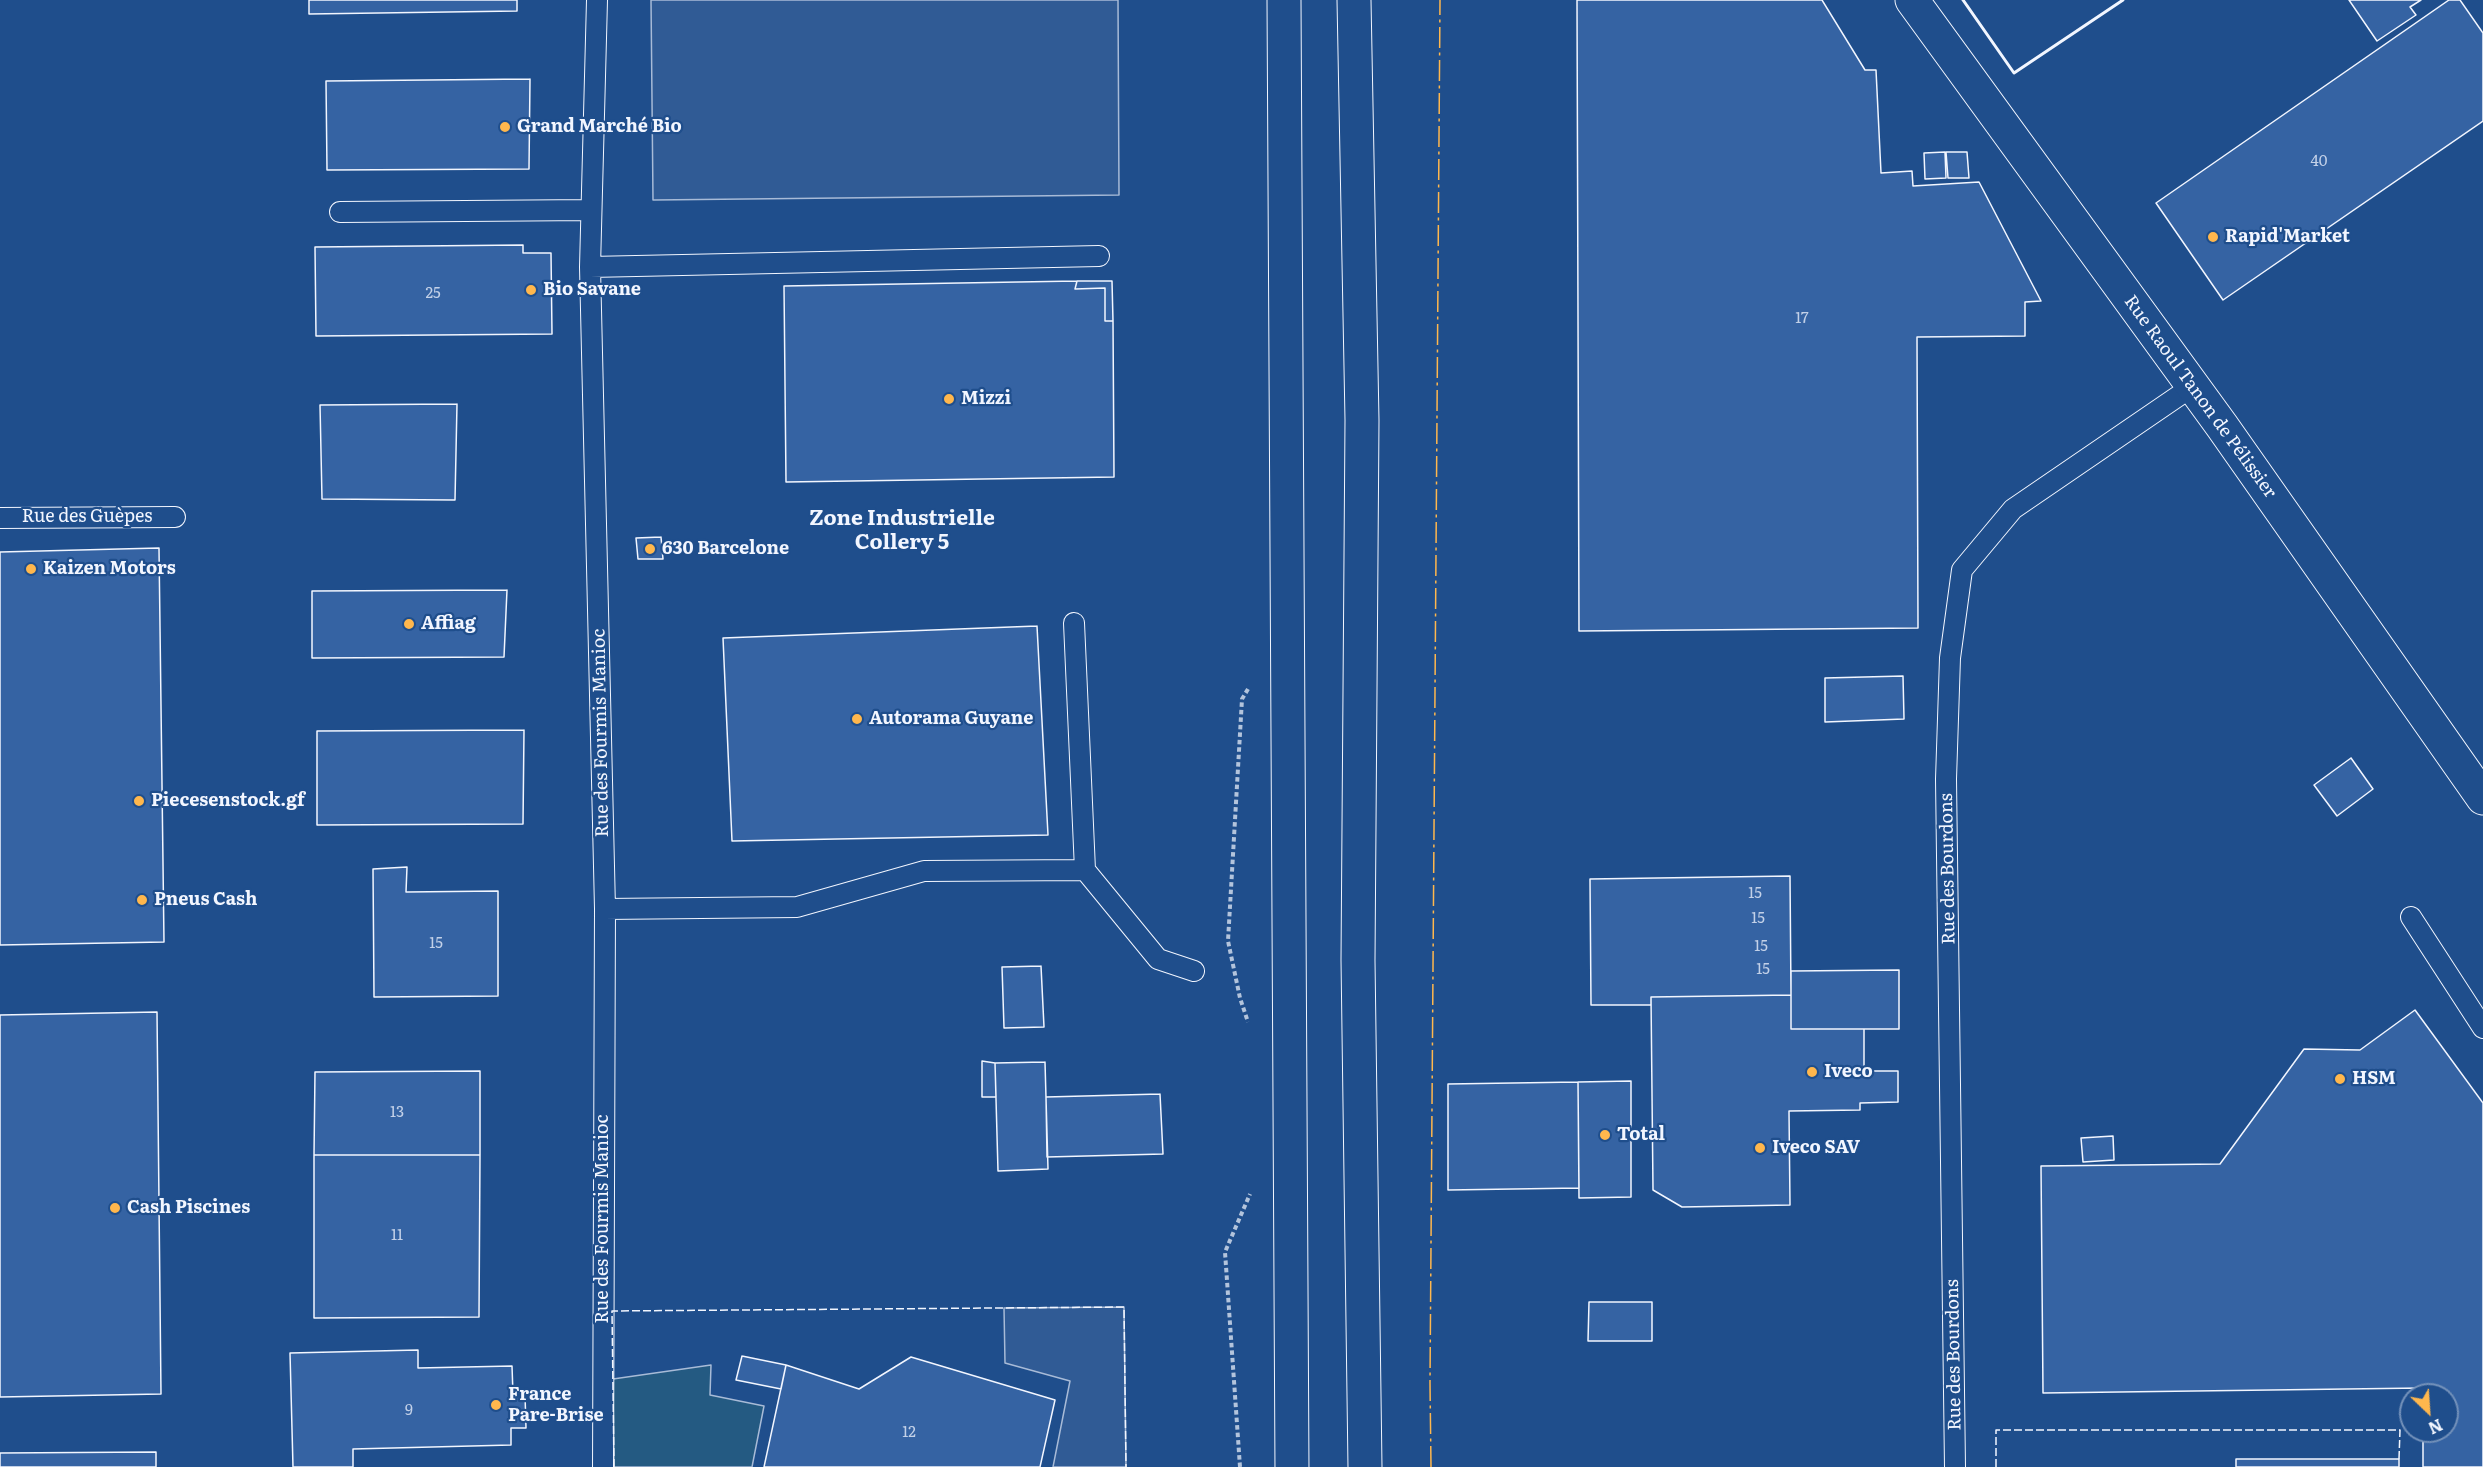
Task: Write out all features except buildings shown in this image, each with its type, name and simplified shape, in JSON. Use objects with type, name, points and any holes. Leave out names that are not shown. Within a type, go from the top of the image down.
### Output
[{"type":"main road","points":[[1284,0],[1292,1467]]},
{"type":"main road","points":[[1354,0],[1362,420],[1358,960],[1365,1467]]},
{"type":"main road","name":"Rue Raoul Tanon de Pélissier","points":[[1912,0],[2193,386],[2483,798]]},
{"type":"lane","name":"Rue des Fourmis Manioc","points":[[597,0],[590,267],[604,909],[603,1467]]},
{"type":"lane","points":[[340,212],[590,210]]},
{"type":"lane","points":[[590,267],[1099,256]]},
{"type":"lane","name":"Rue des Bourdons","points":[[1955,1467],[1946,779],[1950,658],[1962,570],[2013,509],[2193,386]]},
{"type":"lane","name":"Rue des Guèpes","points":[[0,518],[175,517]]},
{"type":"lane","points":[[1074,623],[1085,870],[1158,959],[1194,971]]},
{"type":"lane","points":[[604,909],[796,907],[924,871],[1085,870]]},
{"type":"lane","points":[[2411,918],[2483,1028]]},
{"type":"path","points":[[1250,1026],[1240,998],[1228,941],[1242,699],[1253,679]]},
{"type":"path","points":[[1240,1467],[1225,1252],[1253,1188]]},
{"type":"shaded area","points":[[651,0],[1118,0],[1119,195],[653,200]]},
{"type":"shaded area","points":[[1124,1307],[1126,1467],[1053,1467],[1070,1381],[1005,1363],[1004,1308]]},
{"type":"shaded area","points":[[711,1365],[710,1395],[764,1406],[752,1467],[614,1467],[613,1379]]},
{"type":"fence","points":[[614,1467],[612,1311],[1124,1307],[1126,1467]]},
{"type":"fence","points":[[1996,1467],[1996,1430],[2400,1430],[2399,1459]]},
{"type":"wall","points":[[1963,0],[2014,73],[2123,0]]},
{"type":"power","points":[[1431,1467],[1440,0]]},
{"type":"place","name":"Grand Marché Bio","points":[[505,127]]},
{"type":"place","name":"Rapid'Market","points":[[2213,237]]},
{"type":"place","name":"Bio Savane","points":[[531,290]]},
{"type":"place","name":"Mizzi","points":[[949,399]]},
{"type":"place","name":"630 Barcelone","points":[[650,549]]},
{"type":"place","name":"Kaizen Motors","points":[[31,569]]},
{"type":"place","name":"Affiag","points":[[409,624]]},
{"type":"place","name":"Autorama Guyane","points":[[857,719]]},
{"type":"place","name":"Piecesenstock.gf","points":[[139,801]]},
{"type":"place","name":"Pneus Cash","points":[[142,900]]},
{"type":"place","name":"Iveco","points":[[1812,1072]]},
{"type":"place","name":"HSM","points":[[2340,1079]]},
{"type":"place","name":"Total","points":[[1605,1135]]},
{"type":"place","name":"Iveco SAV","points":[[1760,1148]]},
{"type":"place","name":"Cash Piscines","points":[[115,1208]]},
{"type":"place","name":"France Pare-Brise","points":[[496,1405]]},
{"type":"district","name":"Zone Industrielle Collery 5","points":[[902,531]]}]
